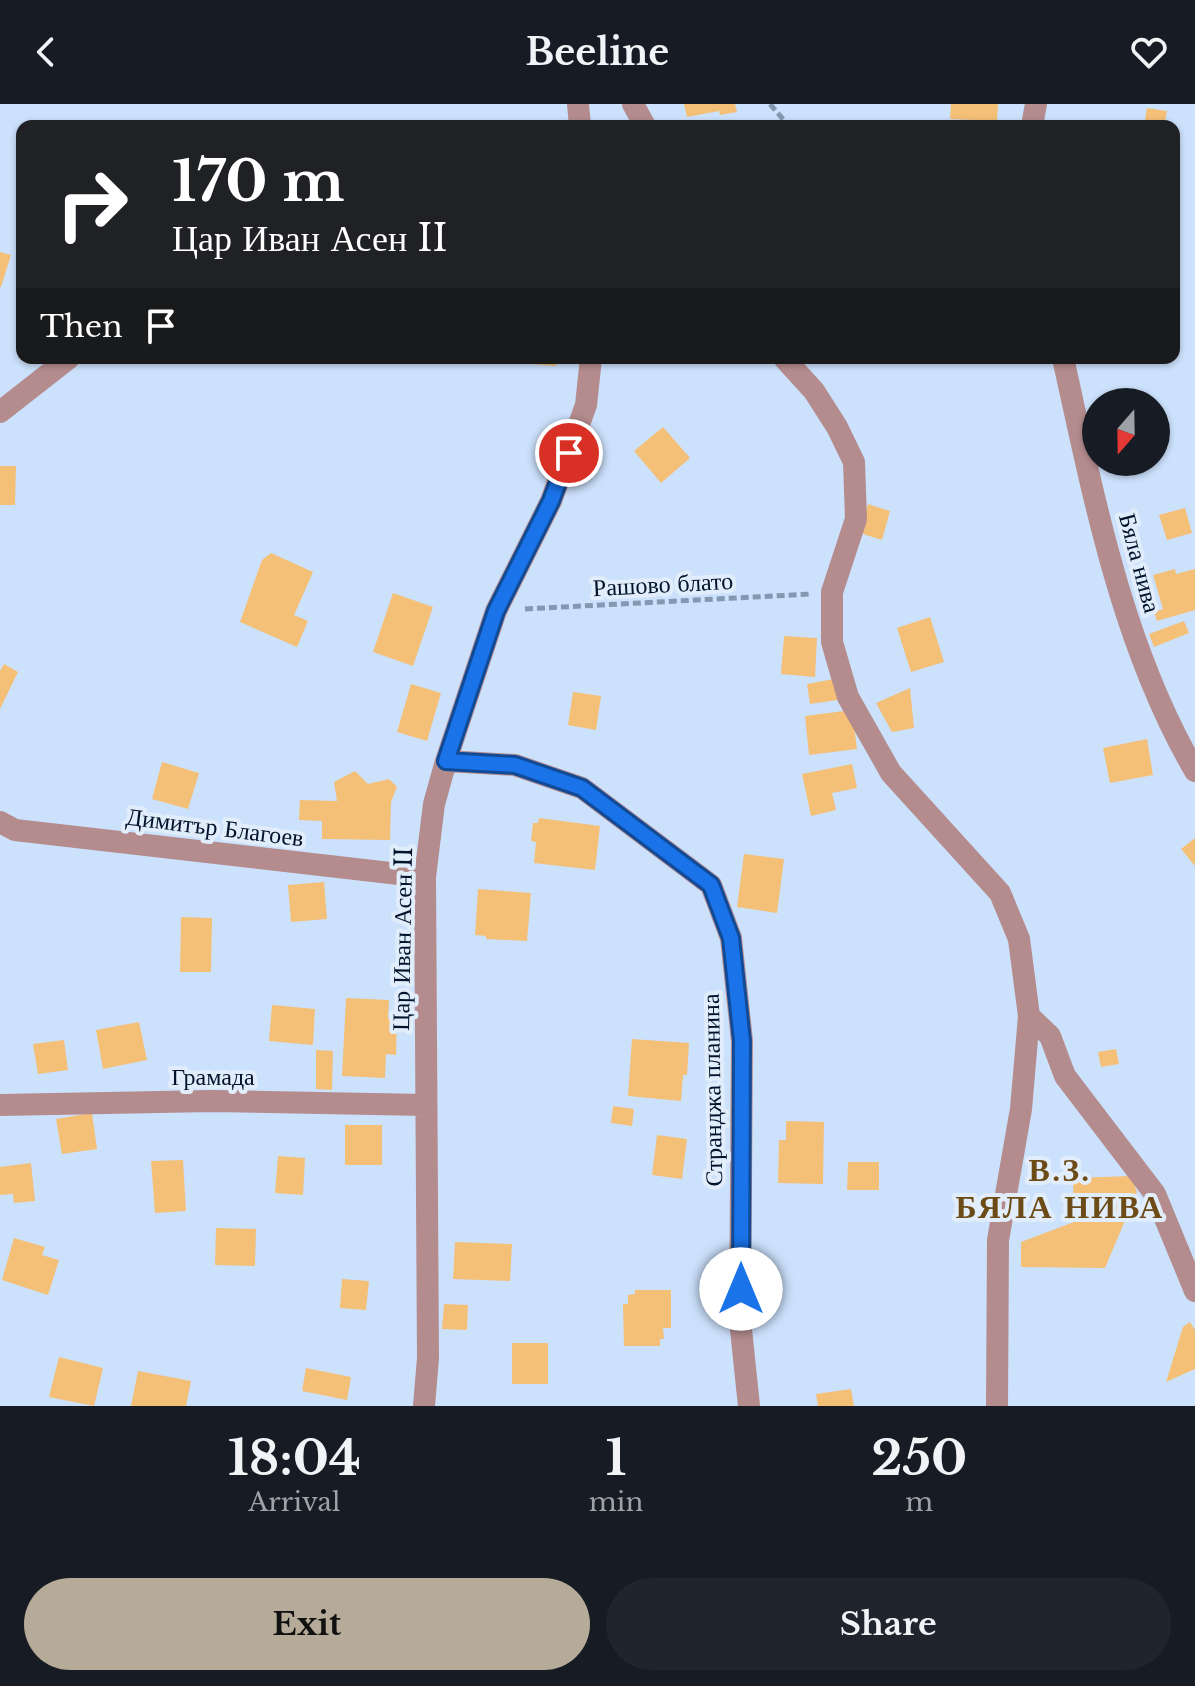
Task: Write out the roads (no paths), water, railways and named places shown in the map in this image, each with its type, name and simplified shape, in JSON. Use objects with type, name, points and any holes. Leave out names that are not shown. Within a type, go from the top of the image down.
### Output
[{"type":"street","points":[[0,412],[61,364]]},
{"type":"street","name":"Цар Иван Асен II","points":[[424,1406],[428,1358],[425,877],[434,804],[496,611],[551,501],[586,405],[590,364]]},
{"type":"street","points":[[789,364],[814,391],[854,462],[856,519],[832,592],[832,642],[848,697],[891,773],[1000,893],[1019,939],[1029,1016],[1021,1109],[998,1240],[997,1406]]},
{"type":"street","name":"Бяла нива","points":[[1064,364],[1086,465],[1135,646],[1195,771]]},
{"type":"street","name":"Странджа планина","points":[[446,761],[515,765],[582,788],[711,885],[731,938],[742,1041],[740,1320],[749,1406]]},
{"type":"street","name":"Димитър Благоев","points":[[0,822],[15,830],[425,877]]},
{"type":"street","points":[[1029,1016],[1050,1036],[1065,1076],[1155,1194],[1195,1291]]},
{"type":"street","name":"Грамада","points":[[0,1105],[212,1101],[425,1105]]},
{"type":"district","name":"В.З. БЯЛА НИВА","points":[[1060,1188]]}]
